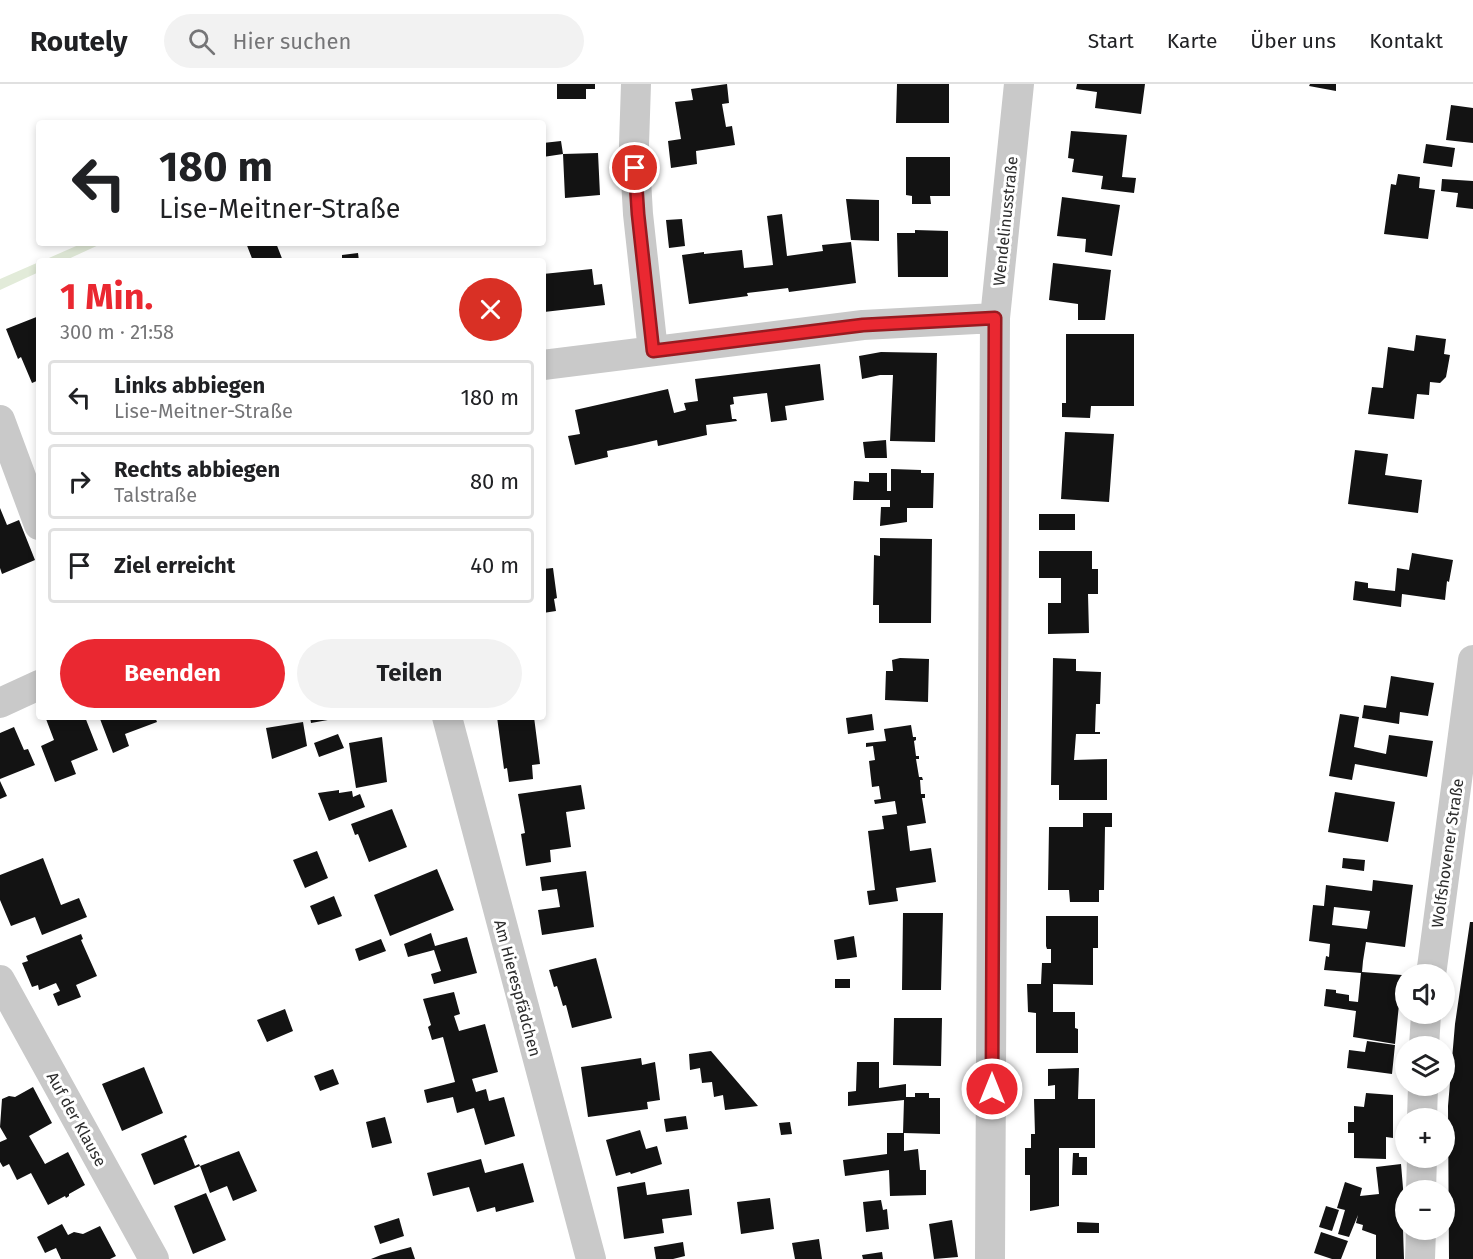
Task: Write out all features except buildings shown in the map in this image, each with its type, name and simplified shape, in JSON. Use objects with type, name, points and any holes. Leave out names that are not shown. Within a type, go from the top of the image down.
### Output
[{"type":"street","points":[[636,84],[634,145],[638,214],[653,351]]},
{"type":"street","name":"Wendelinusstraße","points":[[990,1259],[995,318],[1018,84]]},
{"type":"street","points":[[546,365],[863,325],[995,318]]},
{"type":"street","points":[[0,420],[36,517]]},
{"type":"street","name":"Wolfshovener Straße","points":[[1432,964],[1473,660]]},
{"type":"street","points":[[0,703],[36,687]]},
{"type":"street","name":"Am Hierespfädchen","points":[[448,720],[591,1259]]},
{"type":"street","name":"Auf der Klause","points":[[0,980],[154,1259]]},
{"type":"street","points":[[1420,1240],[1420,1259]]},
{"type":"green space","points":[[76,246],[96,246],[70,258],[49,258]]},
{"type":"green space","points":[[36,263],[36,273],[0,290],[0,279]]},
{"type":"route","points":[[635,168],[653,351],[863,325],[995,318],[992,1089]]}]
